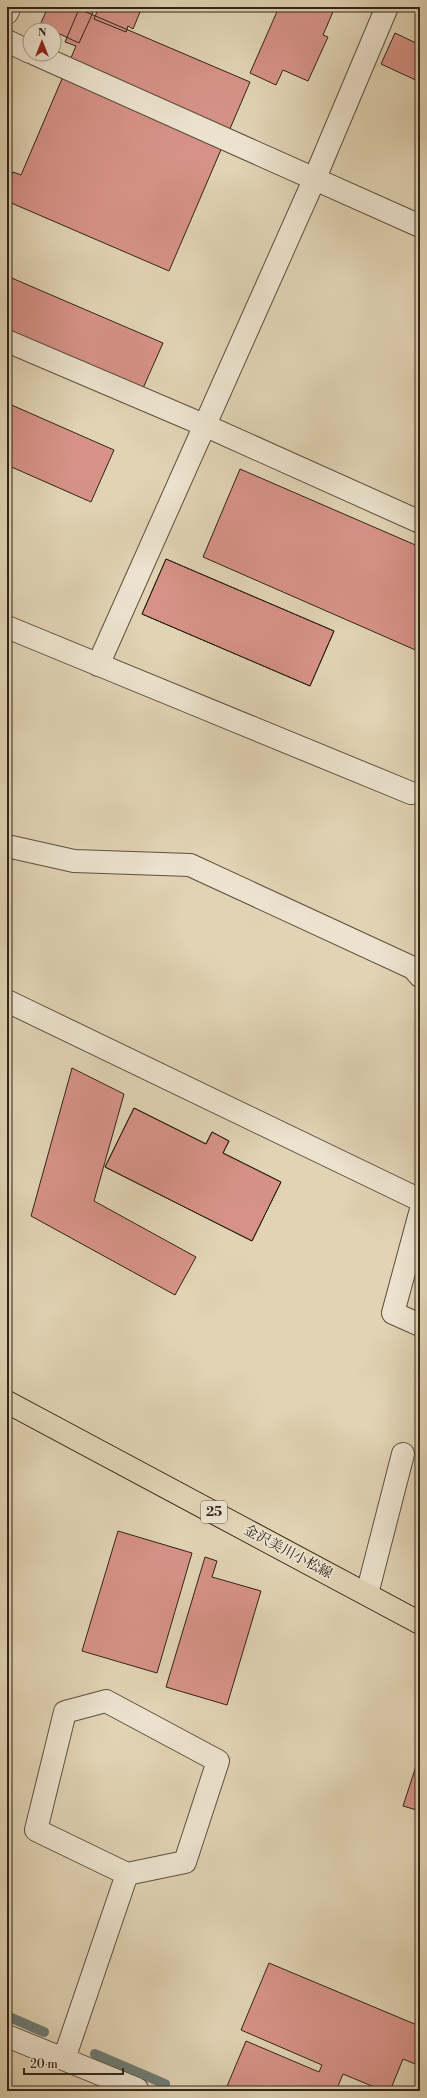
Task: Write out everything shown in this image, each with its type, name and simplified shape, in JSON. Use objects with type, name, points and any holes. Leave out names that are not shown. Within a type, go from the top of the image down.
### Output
[{"type":"main road","name":"金沢美川小松線","points":[[7,1402],[420,1623]]},
{"type":"street","points":[[7,13],[10,7]]},
{"type":"street","points":[[98,665],[314,180],[387,7]]},
{"type":"street","points":[[7,41],[22,48]]},
{"type":"street","points":[[53,62],[314,180],[420,226]]},
{"type":"street","points":[[7,342],[204,425],[420,522]]},
{"type":"street","points":[[7,627],[411,793]]},
{"type":"street","points":[[7,846],[74,861],[190,865],[413,968],[420,976]]},
{"type":"street","points":[[7,1001],[420,1200]]},
{"type":"street","points":[[420,1213],[393,1313],[420,1324]]},
{"type":"street","points":[[367,1594],[403,1454]]},
{"type":"street","points":[[106,1701],[218,1761],[185,1862],[127,1874],[36,1830],[65,1712],[106,1701]]},
{"type":"street","points":[[64,2059],[127,1874]]},
{"type":"street","points":[[7,2036],[137,2089],[136,2091]]},
{"type":"building","points":[[48,7],[95,8],[79,43],[62,35],[62,22],[41,22]]},
{"type":"building","points":[[99,7],[137,7],[136,10],[140,12],[133,29],[128,26],[126,32],[94,19]]},
{"type":"building","points":[[279,7],[335,7],[323,35],[328,37],[308,81],[283,70],[276,85],[250,73]]},
{"type":"building","points":[[79,9],[250,82],[169,271],[9,202],[11,197],[7,196],[7,186],[13,172],[21,175],[76,46],[65,42]]},
{"type":"building","points":[[395,33],[420,45],[420,82],[381,64]]},
{"type":"building","points":[[7,276],[163,343],[140,395],[7,341]]},
{"type":"building","points":[[7,403],[114,450],[91,502],[7,465]]},
{"type":"building","points":[[240,469],[420,547],[420,652],[203,557]]},
{"type":"building","points":[[166,559],[334,631],[310,686],[142,614]]},
{"type":"building","points":[[166,559],[334,631],[310,686],[142,614]]},
{"type":"building","points":[[72,1068],[124,1094],[94,1201],[196,1257],[175,1295],[31,1216]]},
{"type":"building","points":[[134,1108],[206,1144],[212,1132],[229,1141],[223,1153],[281,1182],[252,1241],[105,1167]]},
{"type":"building","points":[[134,1108],[206,1144],[212,1132],[229,1141],[223,1153],[281,1182],[252,1241],[105,1167]]},
{"type":"building","points":[[118,1531],[192,1553],[157,1673],[82,1651]]},
{"type":"building","points":[[205,1557],[217,1561],[212,1577],[261,1591],[227,1705],[166,1687]]},
{"type":"building","points":[[420,1754],[420,1811],[403,1806]]},
{"type":"building","points":[[269,1963],[417,2025],[415,2031],[420,2033],[420,2066],[403,2059],[390,2091],[384,2091],[343,2074],[336,2091],[225,2091],[246,2041],[319,2072],[322,2065],[241,2030]]},
{"type":"waterway","points":[[7,2016],[44,2032]]},
{"type":"waterway","points":[[95,2054],[165,2084],[163,2091]]}]
